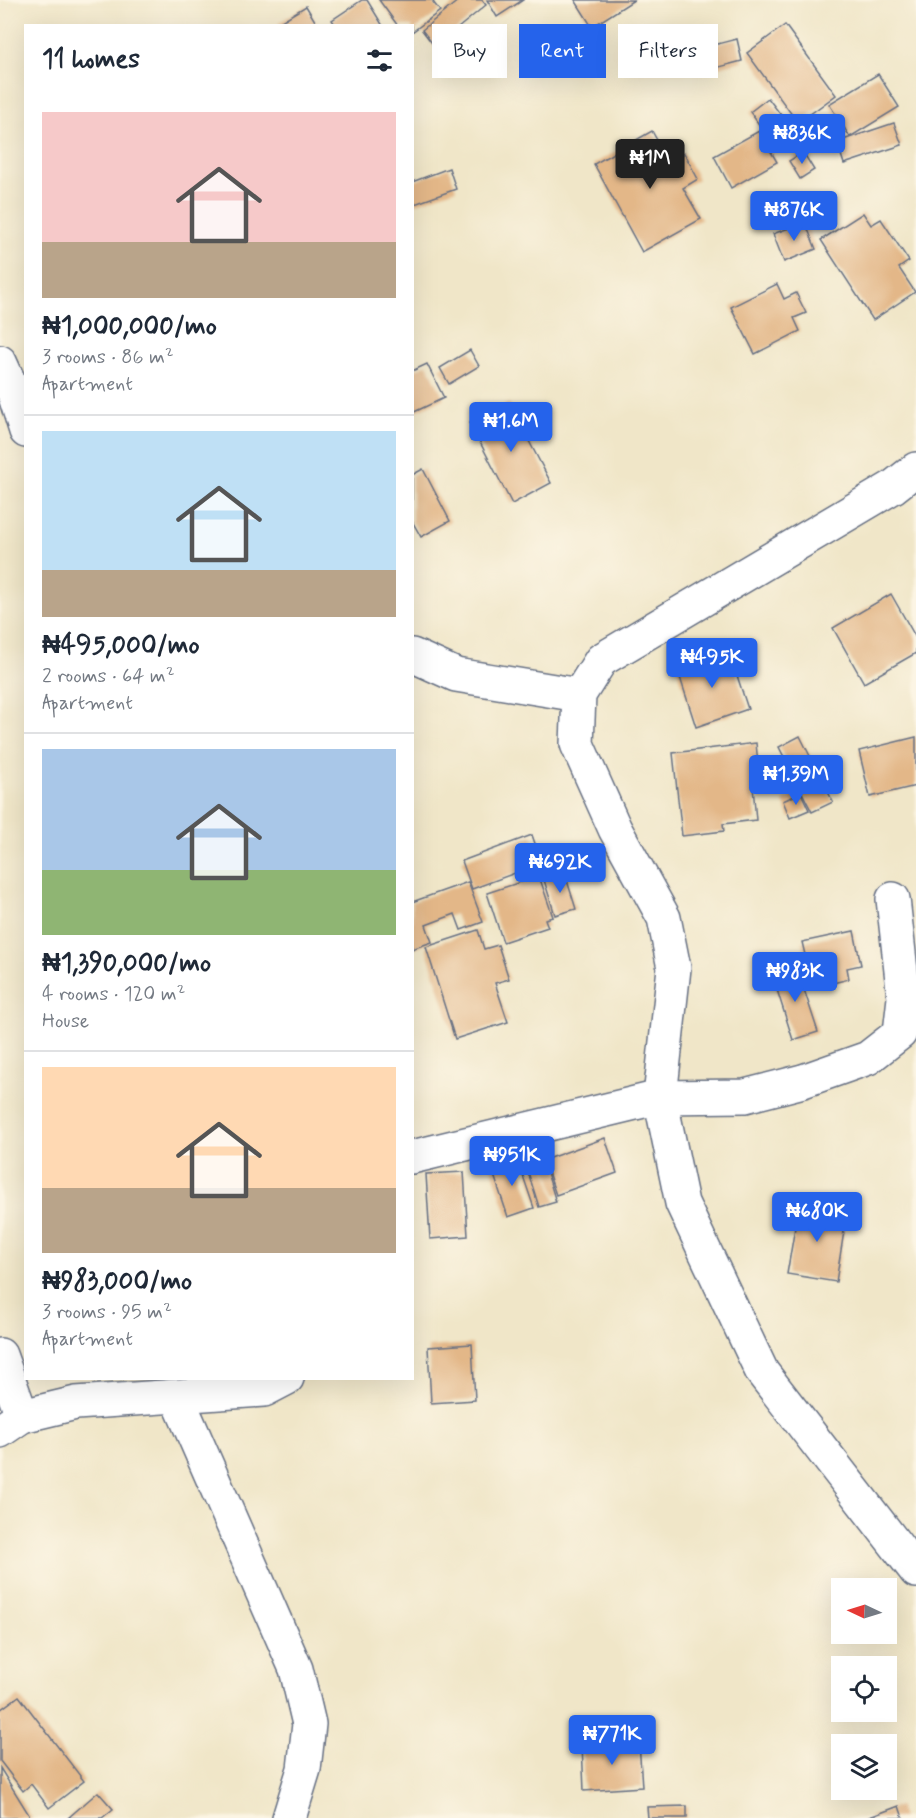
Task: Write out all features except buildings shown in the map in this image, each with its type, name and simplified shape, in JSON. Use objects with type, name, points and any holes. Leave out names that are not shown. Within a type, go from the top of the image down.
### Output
[{"type":"street","points":[[0,362],[14,393],[24,425]]},
{"type":"street","points":[[916,469],[893,487],[601,660],[579,695],[577,744],[615,829],[664,918],[674,968],[660,1097],[682,1203],[762,1371],[916,1571]]},
{"type":"street","points":[[414,656],[456,675],[579,695]]},
{"type":"street","points":[[414,1157],[660,1097],[745,1095],[803,1081],[868,1058],[900,1033],[904,998],[893,899]]},
{"type":"street","points":[[0,1354],[11,1424],[76,1403],[264,1390],[283,1380]]},
{"type":"street","points":[[177,1397],[296,1669],[309,1724],[304,1769],[289,1818]]}]
